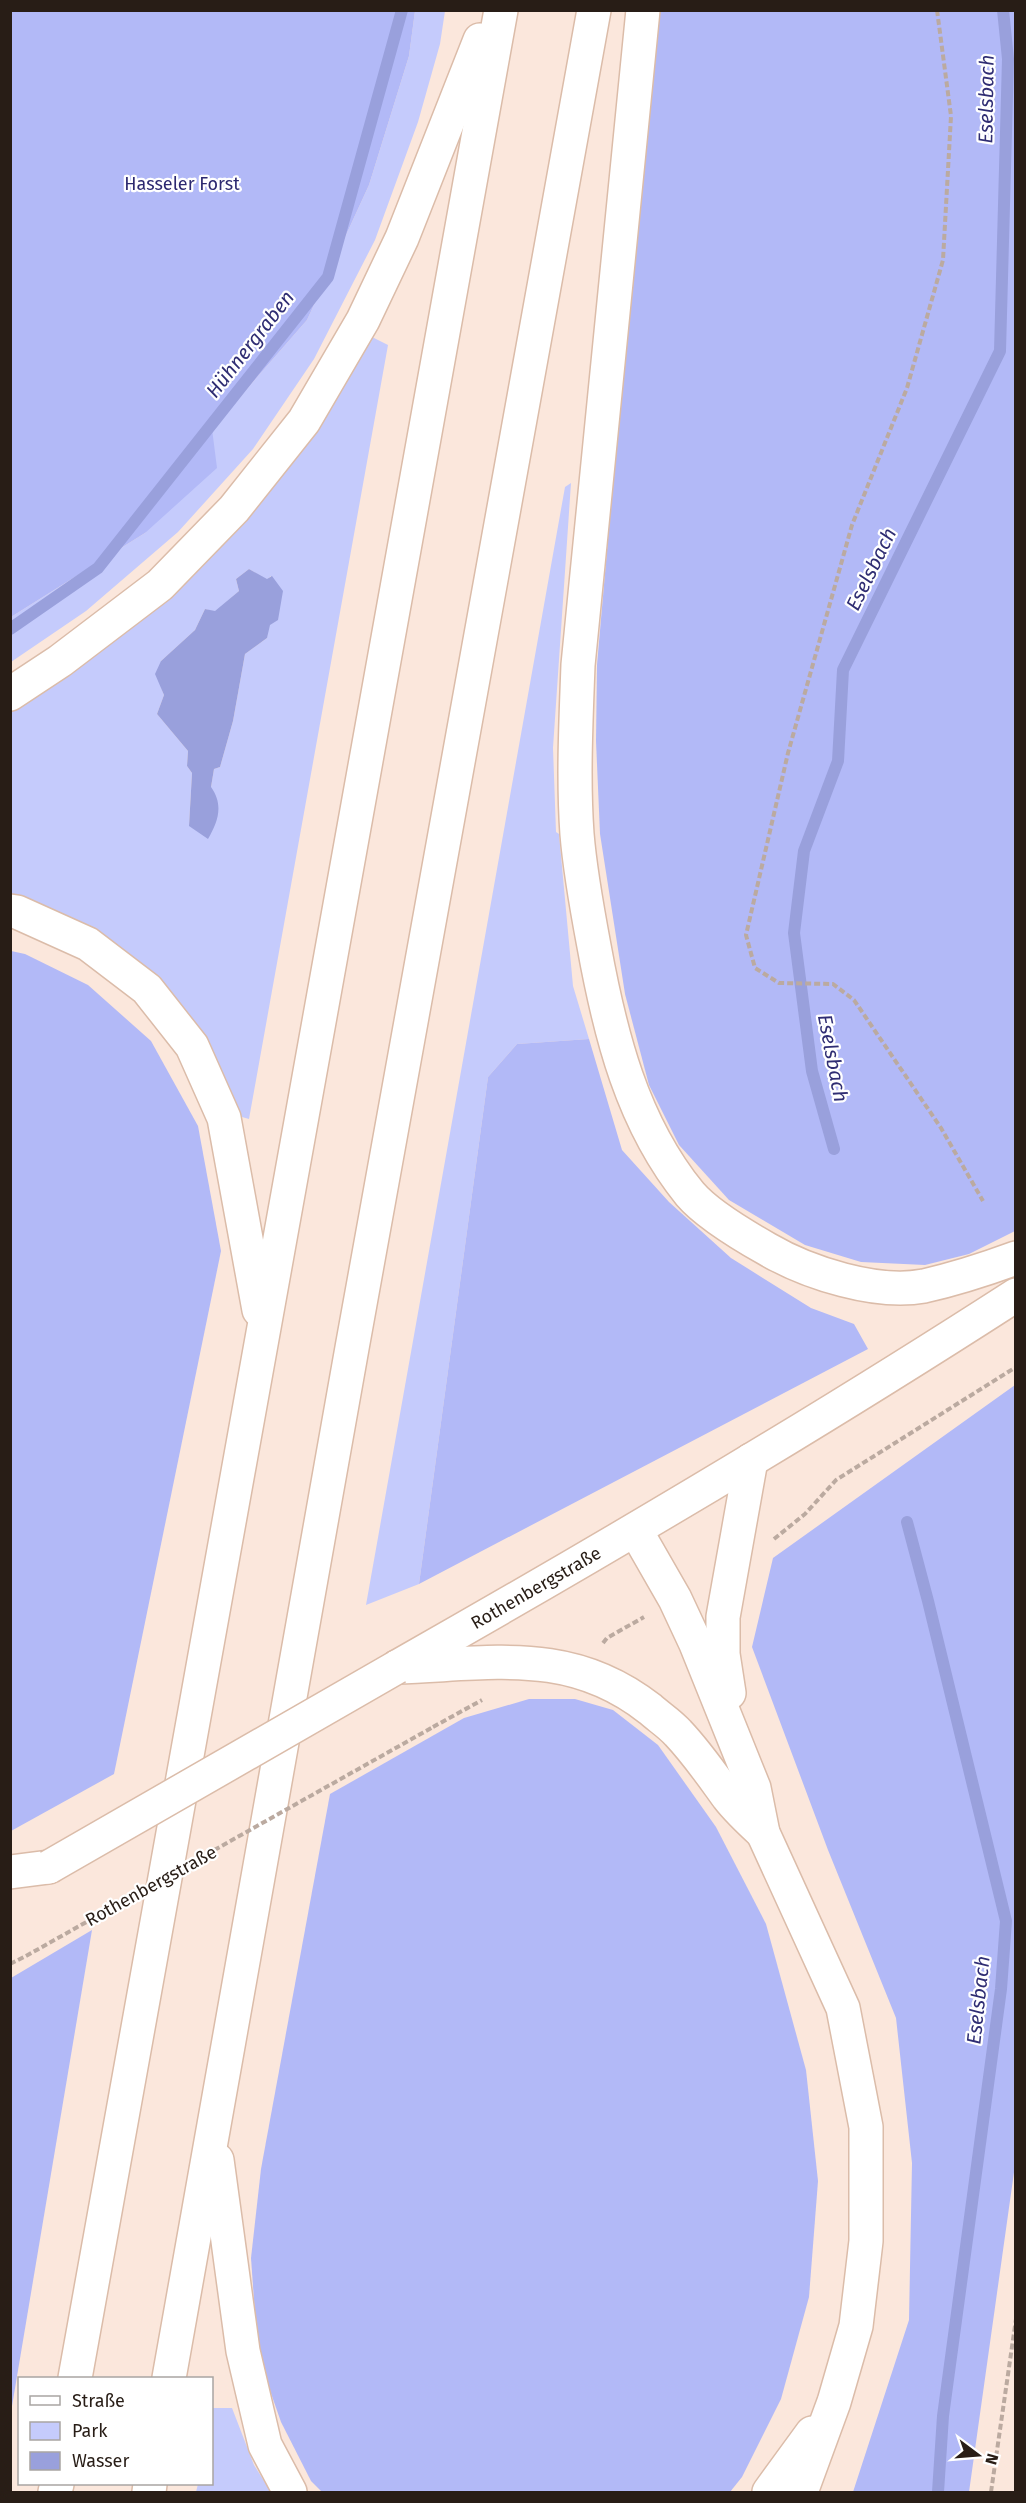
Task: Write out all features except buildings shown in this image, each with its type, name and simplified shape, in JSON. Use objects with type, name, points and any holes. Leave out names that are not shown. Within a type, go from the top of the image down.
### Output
[{"type":"main road","points":[[10,694],[60,661],[160,585],[234,509],[304,421],[363,320],[402,238],[492,10]]},
{"type":"main road","points":[[75,2377],[501,10]]},
{"type":"main road","points":[[169,2377],[594,10]]},
{"type":"main road","points":[[643,10],[578,665],[576,718],[577,833],[601,986],[618,1050],[635,1102],[658,1151],[692,1196],[737,1231],[779,1256],[849,1281],[891,1287],[922,1286],[983,1270],[1016,1258]]},
{"type":"main road","points":[[10,911],[17,912],[88,944],[147,989],[192,1046],[224,1118],[262,1329]]},
{"type":"main road","name":"Rothenbergstraße","points":[[10,1888],[636,1531],[878,1384],[1016,1295]]},
{"type":"main road","points":[[736,1745],[723,1654],[723,1617],[751,1460]]},
{"type":"main road","points":[[636,1531],[675,1599],[696,1644],[754,1788],[763,1833],[843,2008],[866,2127],[866,2241],[856,2326],[834,2402],[801,2493]]},
{"type":"main road","points":[[398,1667],[536,1662],[580,1670],[606,1681],[635,1698],[676,1730],[704,1762],[729,1799],[763,1833]]},
{"type":"main road","points":[[10,1872],[49,1867]]},
{"type":"main road","points":[[213,2128],[243,2351],[265,2445],[290,2493]]},
{"type":"main road","points":[[769,2493],[834,2402]]},
{"type":"path","points":[[937,10],[951,116],[943,260],[907,388],[852,525],[789,753],[746,935],[755,968],[779,983],[833,984],[854,1000],[941,1128],[983,1201]]},
{"type":"path","name":"Rothenbergstraße","points":[[10,1964],[433,1727]]},
{"type":"path","points":[[991,2493],[1016,2319]]},
{"type":"green space","name":"Hasseler Forst","points":[[11,10],[415,11],[409,56],[369,185],[307,320],[212,429],[217,468],[145,533],[11,617]]},
{"type":"green space","points":[[415,11],[445,11],[440,44],[418,122],[375,240],[314,359],[253,449],[178,532],[86,611],[11,662],[11,617],[145,533],[212,429],[307,320],[369,185],[409,56]]},
{"type":"green space","points":[[654,11],[1015,11],[1015,1231],[969,1254],[925,1265],[861,1262],[805,1245],[729,1200],[679,1145],[649,1085],[625,994],[600,834],[596,741],[597,665]]},
{"type":"green space","points":[[372,337],[388,345],[249,1119],[235,1115],[211,1057],[11,903],[11,709],[134,624]],"holes":[[[249,569],[267,580],[271,576],[267,638],[245,654],[233,721],[220,767],[214,769],[211,787],[189,826],[192,773],[187,766],[188,751],[157,714],[164,695],[161,687],[161,661],[195,630],[205,609],[215,612],[239,591],[236,579]]]},
{"type":"green space","points":[[571,483],[553,748],[556,832],[559,834],[573,986],[589,1039],[517,1044],[488,1077],[419,1584],[366,1605],[565,487]]},
{"type":"green space","points":[[11,951],[25,954],[88,985],[151,1041],[198,1126],[221,1251],[114,1774],[11,1831]]},
{"type":"green space","points":[[589,1039],[622,1150],[669,1202],[731,1258],[811,1308],[854,1324],[868,1349],[419,1584],[488,1077],[517,1044]]},
{"type":"green space","points":[[1015,1385],[1016,2158],[969,2492],[853,2492],[909,2320],[912,2163],[896,2018],[828,1850],[752,1647],[773,1558]]},
{"type":"green space","points":[[529,1699],[575,1699],[613,1710],[658,1745],[716,1827],[766,1924],[806,2070],[818,2181],[809,2297],[781,2399],[742,2477],[730,2492],[322,2492],[311,2481],[281,2422],[258,2356],[251,2258],[261,2169],[330,1794],[464,1718]]},
{"type":"green space","points":[[92,1930],[11,2412],[11,1978]]},
{"type":"green space","points":[[213,2408],[232,2408],[254,2465],[271,2492],[196,2492],[198,2485],[213,2485]]},
{"type":"water","points":[[249,569],[267,579],[272,576],[283,591],[278,620],[270,625],[267,638],[245,654],[233,721],[220,767],[214,769],[211,787],[217,800],[218,813],[215,826],[208,839],[189,826],[192,773],[187,766],[188,751],[157,714],[164,695],[155,674],[161,661],[195,630],[205,609],[215,611],[239,591],[236,579]]},
{"type":"waterway","name":"Hühnergraben","points":[[10,629],[98,568],[328,277],[402,10]]},
{"type":"waterway","name":"Eselsbach","points":[[834,1149],[812,1071],[794,933],[804,851],[838,761],[843,670],[1000,351],[1008,59],[1003,10]]},
{"type":"waterway","name":"Eselsbach","points":[[907,1522],[1006,1921],[1001,1989],[943,2416],[938,2492]]}]
